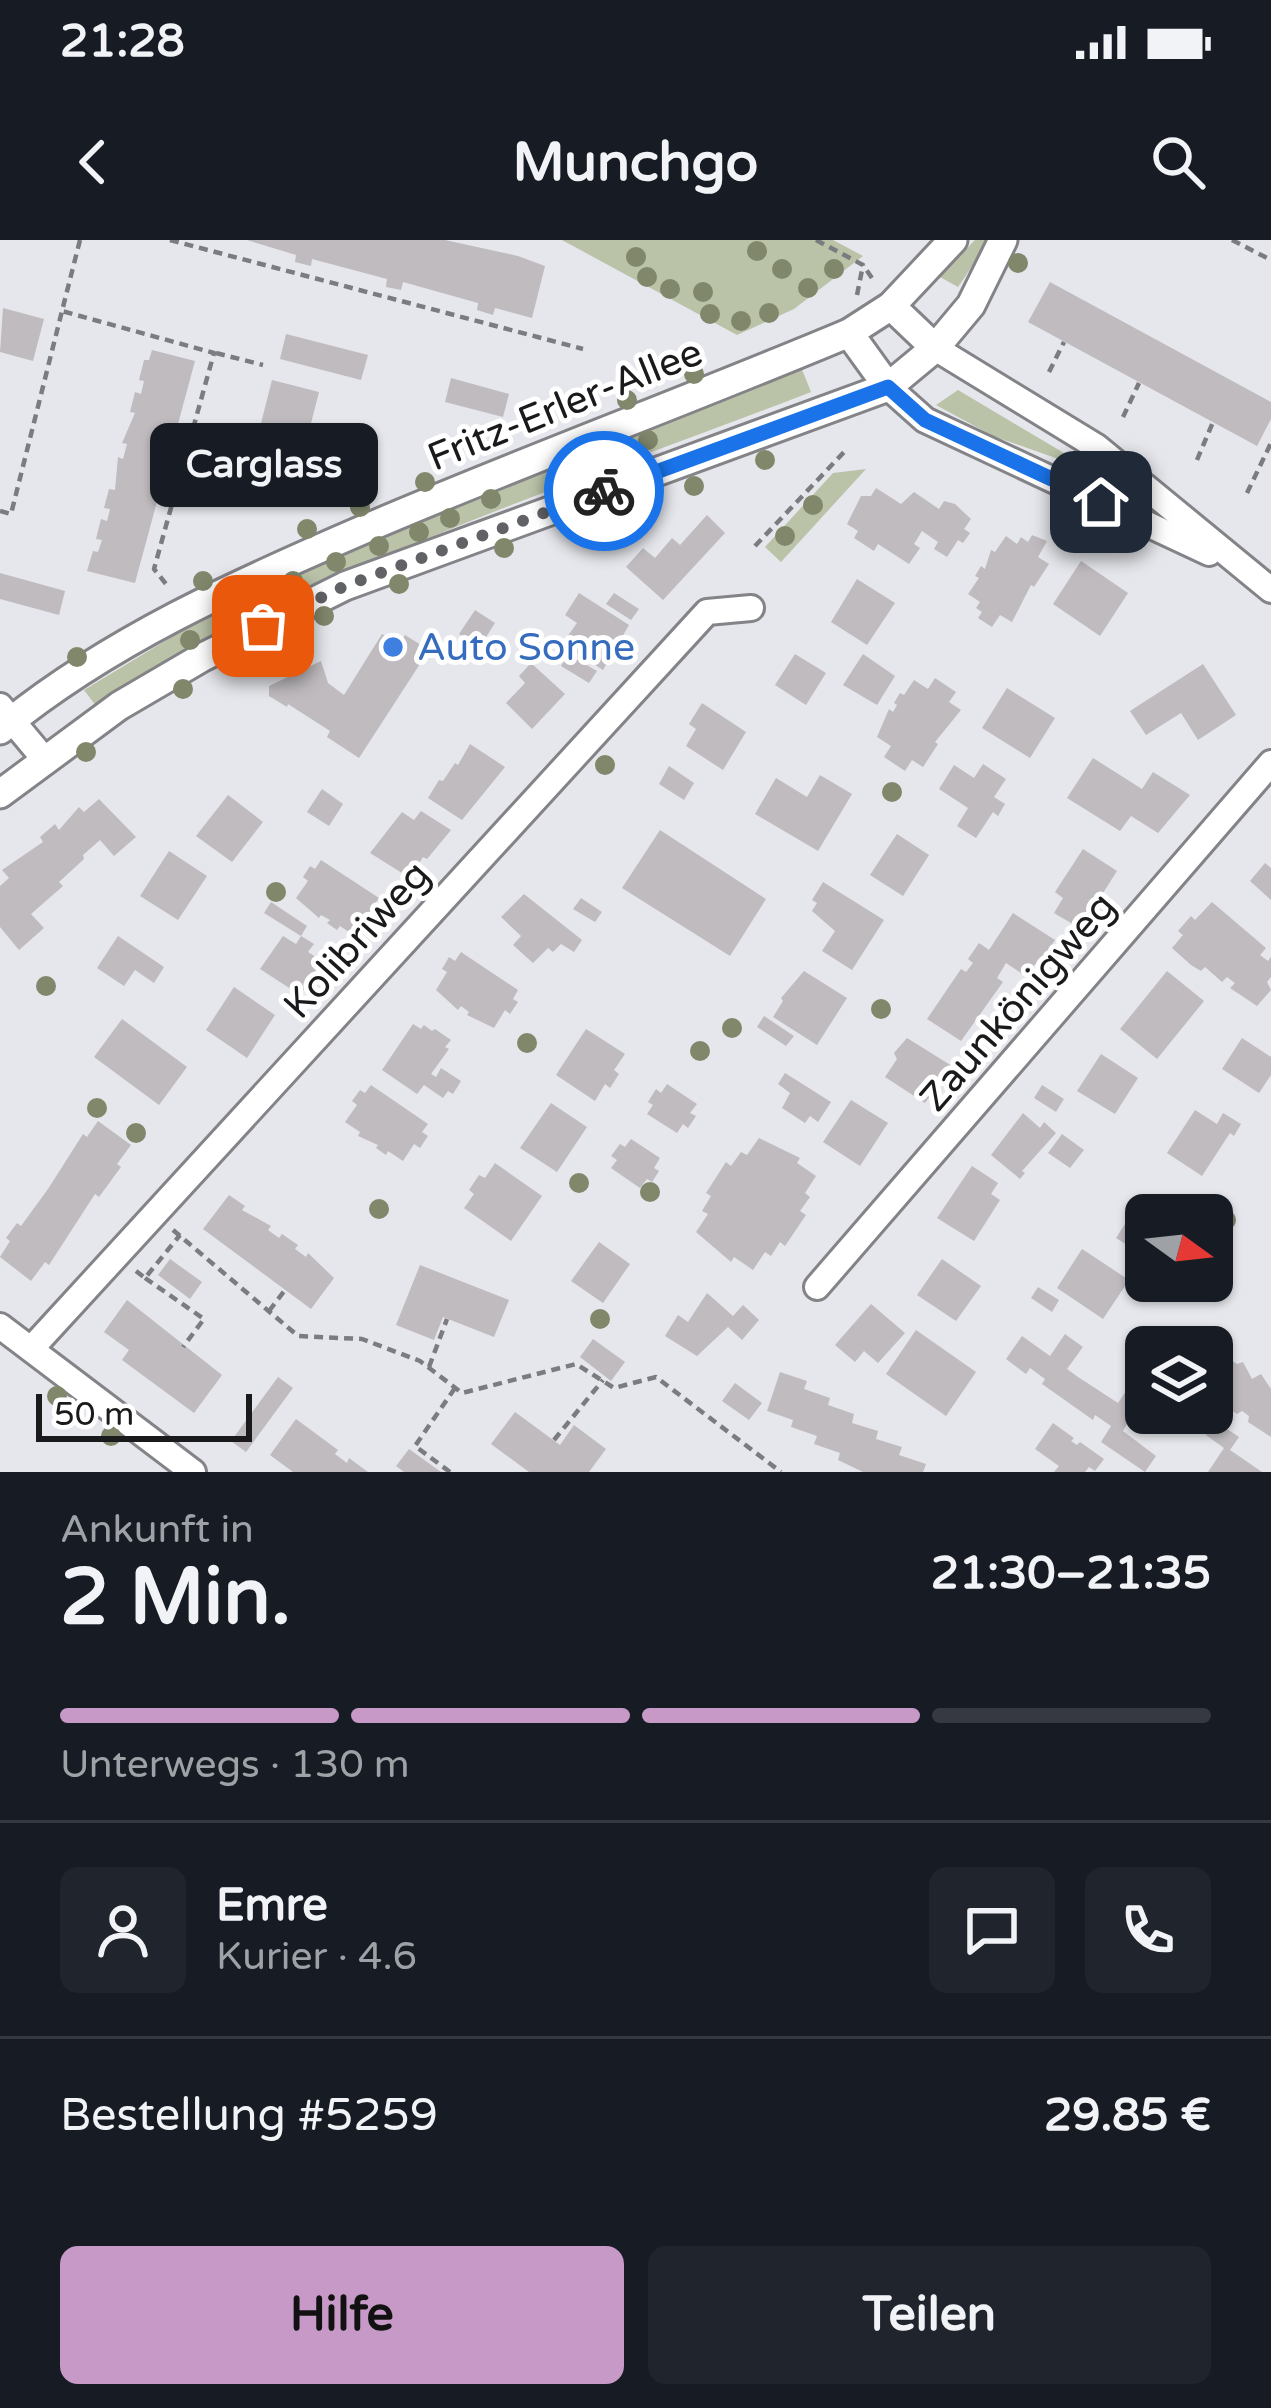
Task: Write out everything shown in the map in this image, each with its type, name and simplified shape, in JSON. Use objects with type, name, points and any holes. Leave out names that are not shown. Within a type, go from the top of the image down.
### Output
[{"type":"street","name":"Fritz-Erler-Allee","points":[[4,719],[249,578],[469,484],[849,333],[891,306],[953,240]]},
{"type":"street","points":[[0,794],[119,706],[201,658],[345,586],[888,387],[935,348],[971,305],[1003,240]]},
{"type":"street","points":[[891,306],[935,348],[1097,447],[1271,590]]},
{"type":"street","points":[[849,333],[888,387],[925,420],[1245,570]]},
{"type":"street","name":"Kolibriweg","points":[[31,1349],[707,612],[751,608]]},
{"type":"street","points":[[4,719],[45,760]]},
{"type":"street","name":"Zaunkönigweg","points":[[817,1287],[1271,763]]},
{"type":"street","points":[[0,1326],[193,1472]]},
{"type":"path","points":[[0,511],[11,514],[80,240]]},
{"type":"path","points":[[170,240],[583,349]]},
{"type":"path","points":[[815,240],[863,265]]},
{"type":"path","points":[[1232,240],[1271,260]]},
{"type":"path","points":[[62,311],[263,364]]},
{"type":"path","points":[[1049,372],[1064,342]]},
{"type":"path","points":[[166,584],[154,569],[214,353]]},
{"type":"path","points":[[1123,417],[1139,383]]},
{"type":"path","points":[[1197,460],[1213,422]]},
{"type":"path","points":[[1247,493],[1271,442]]},
{"type":"path","points":[[755,546],[846,450]]},
{"type":"path","points":[[169,1227],[298,1336],[362,1339],[428,1367],[462,1394],[576,1364],[614,1388],[656,1377],[782,1472]]},
{"type":"path","points":[[145,1278],[179,1235]]},
{"type":"path","points":[[132,1267],[204,1319],[183,1347]]},
{"type":"path","points":[[269,1311],[285,1290]]},
{"type":"path","points":[[428,1367],[447,1319]]},
{"type":"path","points":[[554,1440],[603,1380]]},
{"type":"path","points":[[449,1472],[415,1446],[455,1388]]},
{"type":"green space","points":[[562,240],[833,240],[863,256],[794,309],[737,335]]},
{"type":"green space","points":[[975,240],[990,240],[958,287],[940,277]]},
{"type":"green space","points":[[801,367],[811,392],[355,569],[180,656],[96,706],[84,690],[208,615],[324,557]]},
{"type":"green space","points":[[958,390],[1064,453],[1067,462],[993,436],[936,405]]},
{"type":"green space","points":[[866,469],[781,562],[765,547],[833,473]]},
{"type":"building","points":[[247,240],[445,240],[545,266],[532,318],[495,308],[493,315],[477,310],[478,303],[403,282],[401,290],[386,287],[387,279],[312,259],[311,266],[295,262],[296,255]]},
{"type":"building","points":[[1050,282],[1271,402],[1271,419],[1257,446],[1028,322]]},
{"type":"building","points":[[3,308],[44,319],[33,361],[0,352]]},
{"type":"building","points":[[286,334],[368,355],[361,380],[280,359]]},
{"type":"building","points":[[152,350],[195,361],[135,583],[87,571],[102,540],[96,539],[101,519],[107,521],[110,509],[104,508],[109,489],[115,490],[118,457],[123,459],[127,444],[122,443],[135,413],[130,412],[135,392],[141,394],[144,360],[149,360]]},
{"type":"building","points":[[451,378],[509,394],[503,417],[445,402]]},
{"type":"building","points":[[272,380],[319,392],[295,486],[248,474]]},
{"type":"building","points":[[876,488],[901,504],[914,492],[939,509],[944,501],[955,504],[971,519],[964,529],[970,533],[963,543],[958,540],[947,557],[934,549],[938,542],[922,531],[914,544],[920,548],[909,564],[878,544],[874,551],[854,538],[858,531],[847,524],[861,496],[871,496]]},
{"type":"building","points":[[707,515],[725,533],[663,600],[626,567],[643,548],[655,558],[672,538],[680,545]]},
{"type":"building","points":[[1032,535],[1047,541],[1038,557],[1049,564],[1031,585],[1012,622],[1000,615],[992,627],[978,618],[980,602],[968,594],[979,578],[975,576],[981,566],[985,569],[991,550],[995,552],[1006,536],[1017,544],[1021,537],[1028,542]]},
{"type":"building","points":[[1081,561],[1128,593],[1100,636],[1053,604]]},
{"type":"building","points":[[0,573],[65,591],[59,615],[0,599]]},
{"type":"building","points":[[857,579],[895,603],[867,645],[831,622]]},
{"type":"building","points":[[579,593],[629,625],[603,670],[562,644],[577,623],[565,615]]},
{"type":"building","points":[[614,593],[639,609],[631,620],[606,604]]},
{"type":"building","points":[[475,610],[495,623],[479,648],[459,634]]},
{"type":"building","points":[[382,634],[399,645],[405,635],[429,650],[359,758],[327,737],[330,731],[269,696],[269,686],[321,661],[328,683],[344,695]]},
{"type":"building","points":[[568,654],[597,671],[589,683],[561,666]]},
{"type":"building","points":[[795,654],[826,673],[806,705],[775,685]]},
{"type":"building","points":[[863,654],[895,676],[877,705],[843,685]]},
{"type":"building","points":[[531,663],[565,694],[532,729],[506,703],[525,683],[519,676]]},
{"type":"building","points":[[1203,664],[1236,715],[1198,740],[1181,713],[1146,735],[1130,711]]},
{"type":"building","points":[[935,678],[956,692],[949,702],[961,710],[935,742],[923,767],[912,760],[905,771],[884,757],[891,746],[877,737],[900,693],[904,695],[914,680],[928,689]]},
{"type":"building","points":[[1007,688],[1055,718],[1030,758],[982,728]]},
{"type":"building","points":[[702,703],[746,732],[723,770],[686,746],[696,729],[689,724]]},
{"type":"building","points":[[470,744],[505,767],[462,820],[428,798]]},
{"type":"building","points":[[1093,758],[1142,789],[1153,772],[1190,795],[1158,833],[1131,816],[1120,831],[1067,798]]},
{"type":"building","points":[[983,764],[1006,779],[994,797],[1005,804],[998,816],[993,812],[976,838],[957,826],[968,808],[939,789],[954,765],[974,778]]},
{"type":"building","points":[[669,766],[694,783],[684,800],[659,784]]},
{"type":"building","points":[[820,775],[852,794],[818,851],[755,814],[776,778],[807,797]]},
{"type":"building","points":[[322,789],[343,804],[329,826],[307,812]]},
{"type":"building","points":[[228,795],[263,822],[232,862],[196,836]]},
{"type":"building","points":[[99,799],[136,837],[114,856],[100,840],[83,855],[59,882],[63,886],[31,914],[44,928],[19,950],[0,927],[0,886],[9,878],[2,870],[43,842],[40,837],[55,824],[59,830],[79,807],[84,812]]},
{"type":"building","points":[[421,811],[451,830],[427,859],[423,857],[410,878],[370,853],[402,812],[414,820]]},
{"type":"building","points":[[660,830],[766,899],[730,956],[622,888]]},
{"type":"building","points":[[897,834],[929,855],[903,896],[870,875]]},
{"type":"building","points":[[1083,849],[1117,871],[1089,915],[1085,912],[1076,926],[1054,913],[1063,898],[1055,892]]},
{"type":"building","points":[[169,851],[207,876],[178,920],[140,896]]},
{"type":"building","points":[[321,860],[379,898],[373,907],[379,911],[372,922],[366,918],[355,936],[340,926],[337,930],[296,898],[308,881],[303,877],[310,866],[315,869]]},
{"type":"building","points":[[1265,863],[1271,868],[1271,900],[1250,881]]},
{"type":"building","points":[[823,882],[884,920],[852,970],[822,951],[835,931],[812,911],[817,903],[812,900]]},
{"type":"building","points":[[524,894],[582,940],[574,952],[561,944],[553,952],[548,948],[533,963],[513,945],[521,936],[501,917]]},
{"type":"building","points":[[581,898],[602,912],[595,922],[573,909]]},
{"type":"building","points":[[271,902],[307,926],[301,936],[264,913]]},
{"type":"building","points":[[1212,902],[1266,948],[1260,955],[1268,961],[1271,957],[1267,982],[1271,990],[1257,1006],[1230,988],[1235,983],[1227,977],[1222,982],[1205,967],[1201,971],[1172,948],[1191,916],[1195,920]]},
{"type":"building","points":[[1013,913],[1055,940],[1044,956],[1049,959],[1042,969],[1035,964],[1027,977],[1006,963],[997,978],[1003,982],[961,1041],[927,1019],[961,969],[966,972],[973,963],[968,959],[979,943],[989,950]]},
{"type":"building","points":[[118,936],[164,967],[154,983],[135,970],[124,986],[97,968]]},
{"type":"building","points":[[283,936],[296,944],[301,936],[314,944],[308,952],[322,961],[300,995],[260,969]]},
{"type":"building","points":[[461,952],[518,990],[513,999],[518,1002],[510,1014],[505,1010],[494,1028],[467,1015],[461,1006],[458,1010],[436,990],[447,972],[442,969],[449,957],[455,961]]},
{"type":"building","points":[[804,971],[847,998],[817,1045],[773,1017],[781,998]]},
{"type":"building","points":[[1167,971],[1204,1001],[1157,1059],[1120,1029]]},
{"type":"building","points":[[234,987],[275,1015],[247,1058],[206,1030]]},
{"type":"building","points":[[764,1016],[794,1036],[786,1046],[757,1027]]},
{"type":"building","points":[[122,1019],[187,1067],[159,1105],[94,1057]]},
{"type":"building","points":[[413,1024],[435,1029],[451,1040],[431,1074],[436,1077],[441,1068],[461,1081],[453,1094],[448,1091],[443,1098],[424,1085],[417,1094],[382,1070]]},
{"type":"building","points":[[586,1029],[625,1054],[614,1070],[619,1074],[610,1088],[605,1084],[595,1101],[556,1075]]},
{"type":"building","points":[[907,1038],[952,1066],[925,1103],[885,1077],[897,1059],[894,1053]]},
{"type":"building","points":[[1242,1038],[1271,1057],[1271,1075],[1259,1093],[1222,1069]]},
{"type":"building","points":[[1101,1054],[1138,1078],[1115,1114],[1077,1091]]},
{"type":"building","points":[[785,1073],[831,1102],[818,1122],[810,1116],[805,1123],[782,1108],[790,1093],[778,1084]]},
{"type":"building","points":[[667,1084],[697,1104],[688,1128],[683,1124],[677,1133],[647,1114],[656,1089],[661,1093]]},
{"type":"building","points":[[371,1085],[428,1124],[422,1132],[428,1136],[420,1148],[414,1144],[403,1161],[388,1151],[386,1155],[345,1122],[357,1105],[352,1101]]},
{"type":"building","points":[[1042,1085],[1064,1099],[1056,1112],[1034,1098]]},
{"type":"building","points":[[851,1100],[888,1123],[860,1166],[823,1142]]},
{"type":"building","points":[[551,1103],[587,1127],[557,1172],[520,1148]]},
{"type":"building","points":[[1195,1110],[1217,1124],[1223,1113],[1241,1124],[1202,1176],[1167,1153]]},
{"type":"building","points":[[1023,1113],[1040,1128],[1044,1122],[1056,1133],[1020,1179],[991,1155]]},
{"type":"building","points":[[98,1121],[131,1145],[117,1164],[121,1167],[99,1197],[95,1194],[49,1265],[45,1262],[31,1281],[0,1257],[10,1241],[6,1238],[17,1223],[21,1226],[83,1134],[87,1137]]},
{"type":"building","points":[[1062,1134],[1084,1150],[1070,1168],[1048,1153]]},
{"type":"building","points":[[759,1138],[800,1158],[797,1163],[816,1176],[800,1211],[806,1215],[785,1246],[780,1242],[771,1256],[765,1252],[753,1270],[734,1257],[731,1262],[696,1232],[708,1214],[702,1211],[711,1196],[706,1193],[726,1162],[731,1166],[741,1152],[747,1155]]},
{"type":"building","points":[[631,1139],[660,1158],[652,1182],[647,1179],[640,1188],[611,1168],[617,1160],[611,1156]]},
{"type":"building","points":[[495,1163],[542,1196],[511,1241],[464,1208],[479,1175],[485,1178]]},
{"type":"building","points":[[972,1166],[998,1183],[991,1194],[1000,1200],[974,1241],[937,1218]]},
{"type":"building","points":[[229,1195],[245,1206],[242,1210],[271,1226],[268,1230],[279,1238],[282,1234],[298,1245],[295,1249],[306,1257],[308,1253],[334,1278],[311,1309],[203,1229]]},
{"type":"building","points":[[599,1242],[630,1264],[603,1303],[571,1281]]},
{"type":"building","points":[[1082,1249],[1125,1277],[1125,1286],[1103,1319],[1057,1288]]},
{"type":"building","points":[[170,1259],[202,1282],[190,1299],[158,1275]]},
{"type":"building","points":[[942,1259],[981,1286],[956,1321],[917,1295]]},
{"type":"building","points":[[420,1265],[509,1300],[494,1337],[443,1317],[434,1340],[396,1325]]},
{"type":"building","points":[[1038,1287],[1059,1300],[1052,1312],[1031,1298]]},
{"type":"building","points":[[707,1293],[733,1316],[743,1305],[759,1320],[742,1340],[728,1327],[697,1356],[665,1336],[678,1315],[688,1322]]},
{"type":"building","points":[[127,1300],[222,1375],[194,1413],[122,1360],[129,1350],[104,1332]]},
{"type":"building","points":[[871,1304],[905,1333],[878,1363],[864,1351],[855,1362],[835,1345]]},
{"type":"building","points":[[916,1330],[976,1372],[946,1416],[886,1374]]},
{"type":"building","points":[[1065,1334],[1083,1347],[1067,1369],[1118,1403],[1125,1392],[1123,1431],[1156,1456],[1145,1472],[1101,1442],[1111,1426],[1095,1415],[1093,1420],[1042,1384],[1045,1379],[1030,1368],[1026,1374],[1006,1359],[1022,1336],[1050,1356]]},
{"type":"building","points":[[593,1339],[625,1362],[611,1381],[580,1357]]},
{"type":"building","points":[[1233,1361],[1243,1362],[1252,1379],[1261,1374],[1271,1389],[1271,1437],[1248,1422],[1249,1416],[1242,1411],[1233,1411]]},
{"type":"building","points":[[780,1372],[807,1381],[804,1389],[854,1414],[852,1423],[878,1431],[876,1439],[902,1447],[899,1455],[926,1464],[923,1472],[863,1472],[838,1460],[840,1453],[814,1444],[817,1436],[767,1411]]},
{"type":"building","points":[[278,1377],[293,1388],[246,1452],[231,1441]]},
{"type":"building","points":[[735,1383],[762,1403],[749,1420],[722,1401]]},
{"type":"building","points":[[515,1412],[560,1445],[574,1425],[606,1449],[589,1472],[529,1472],[491,1444]]},
{"type":"building","points":[[296,1419],[338,1450],[335,1454],[347,1463],[349,1458],[368,1472],[293,1472],[270,1455]]},
{"type":"building","points":[[1053,1423],[1074,1438],[1071,1441],[1104,1459],[1095,1471],[1089,1467],[1085,1472],[1054,1472],[1059,1466],[1035,1449]]},
{"type":"building","points":[[1233,1433],[1239,1437],[1230,1450],[1262,1472],[1208,1472],[1224,1448],[1206,1435]]},
{"type":"building","points":[[409,1449],[441,1472],[404,1472],[396,1466]]},
{"type":"way so far","points":[[263,626],[345,586],[604,491]]},
{"type":"place","name":"Carglass","points":[[263,626]]},
{"type":"place","name":"Auto Sonne","points":[[393,647]]},
{"type":"route","points":[[604,491],[888,387],[925,420],[1101,502]]}]
